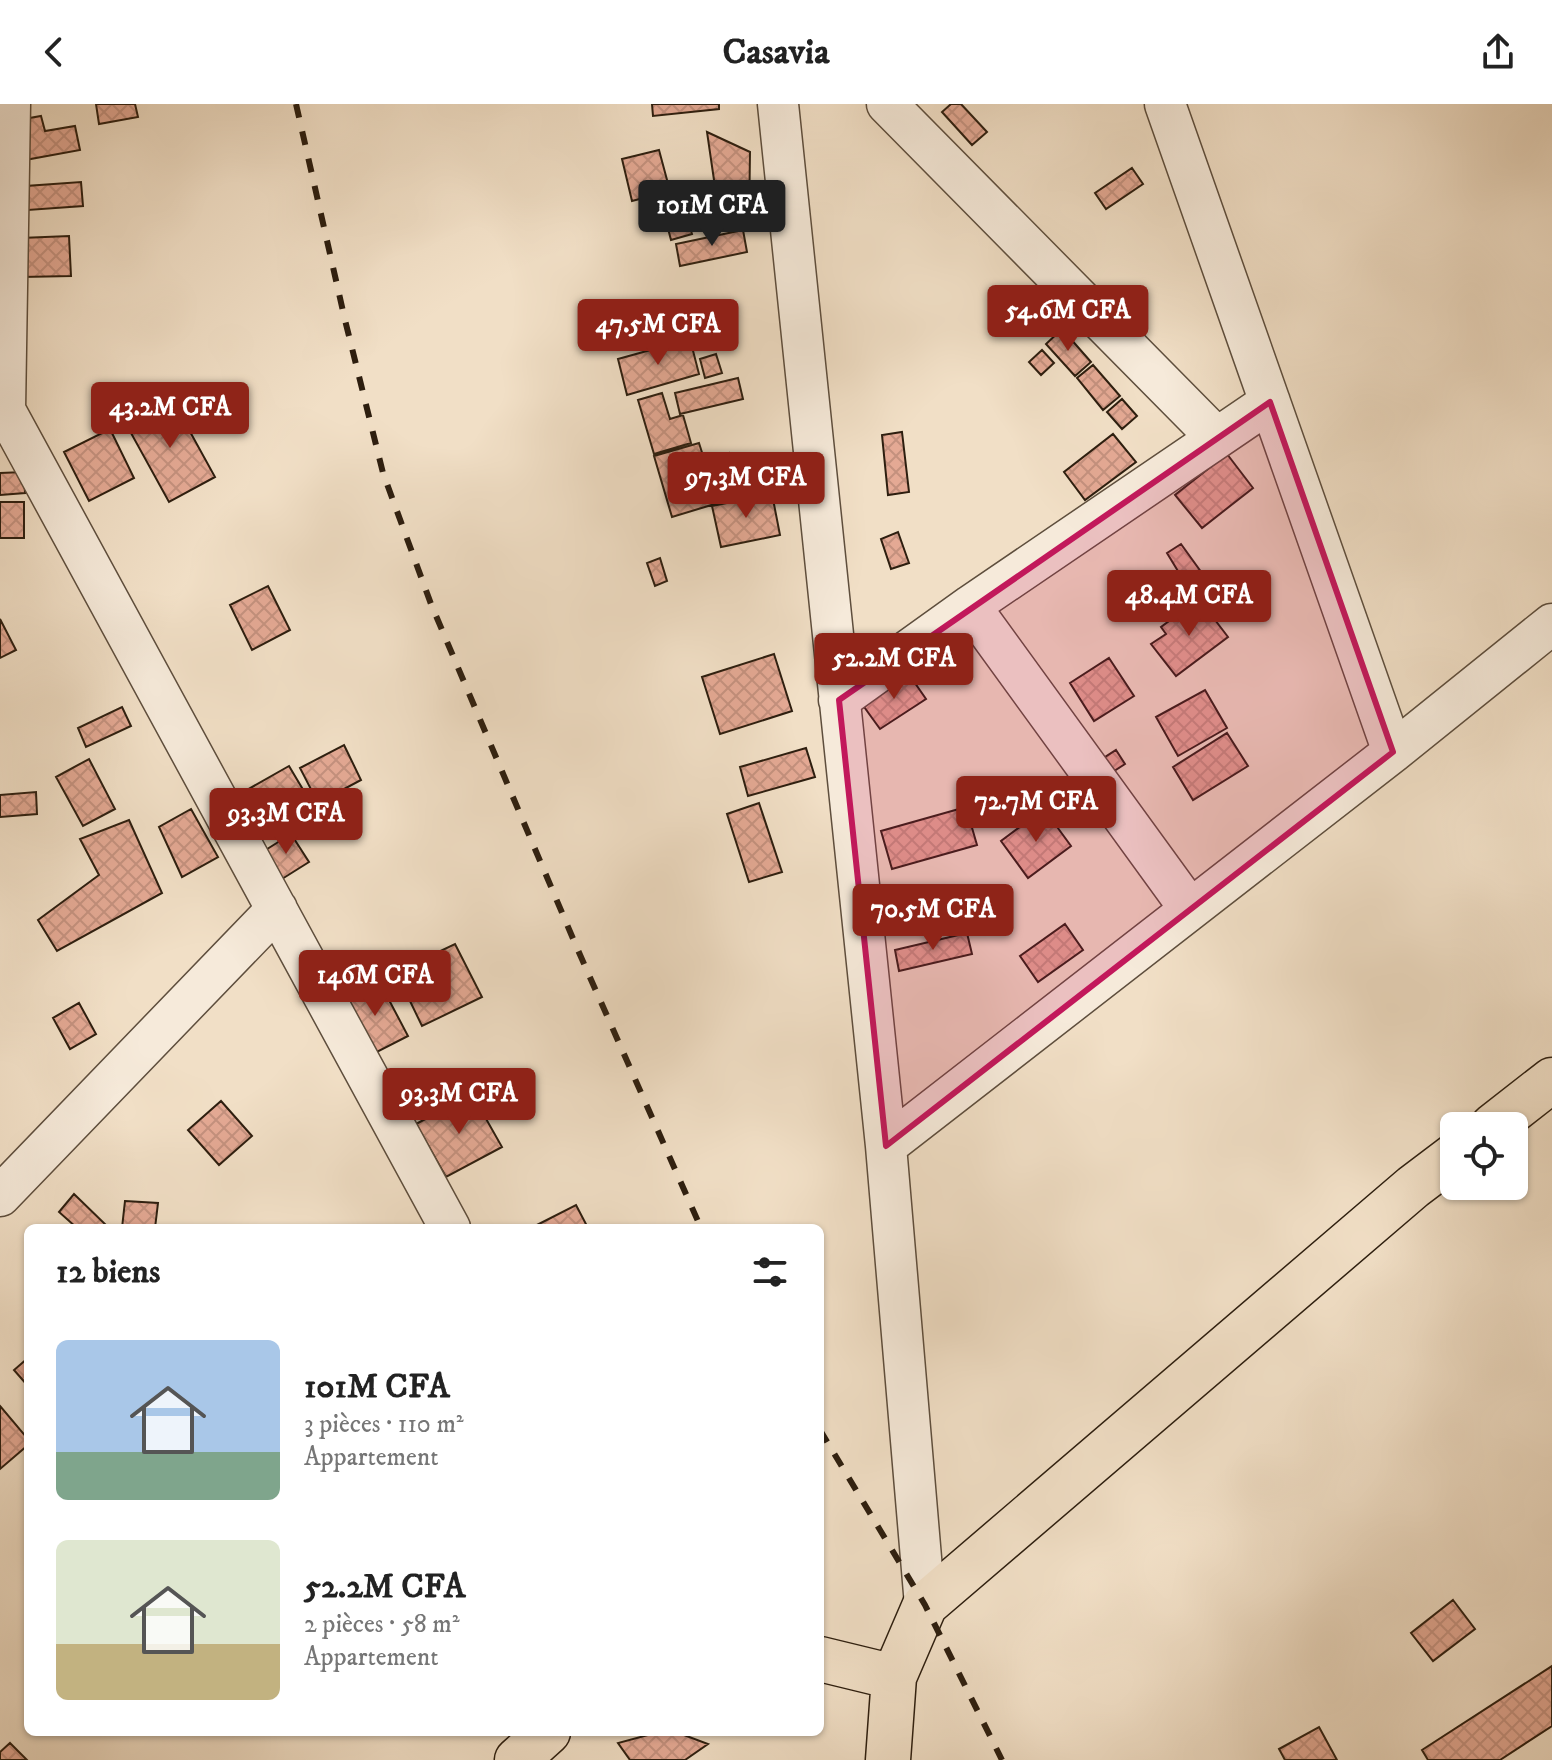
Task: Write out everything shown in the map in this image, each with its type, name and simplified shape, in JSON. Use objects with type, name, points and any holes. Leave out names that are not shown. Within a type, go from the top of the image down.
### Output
[{"type":"main road","points":[[1511,1112],[1552,1080]]},
{"type":"main road","points":[[888,1760],[894,1677],[925,1605],[1440,1167]]},
{"type":"main road","points":[[824,1660],[894,1677]]},
{"type":"main road","points":[[517,1760],[544,1736]]},
{"type":"street","points":[[10,104],[5,410],[448,1224]]},
{"type":"street","points":[[887,104],[1216,437]]},
{"type":"street","points":[[1165,104],[1393,752]]},
{"type":"street","points":[[786,107],[839,700],[886,1146],[925,1605]]},
{"type":"street","points":[[839,700],[970,606],[1270,402]]},
{"type":"street","points":[[970,606],[1190,909]]},
{"type":"street","points":[[886,1146],[1393,752],[1552,624]]},
{"type":"street","points":[[0,1196],[277,909]]},
{"type":"highlighted area","points":[[1270,402],[1393,752],[886,1146],[839,700]]},
{"type":"building","points":[[96,104],[135,104],[138,117],[99,124]]},
{"type":"building","points":[[652,104],[719,104],[719,109],[653,116]]},
{"type":"building","points":[[951,104],[961,104],[987,132],[972,145],[942,112]]},
{"type":"building","points":[[41,116],[45,131],[75,126],[80,150],[25,160],[18,120]]},
{"type":"building","points":[[707,132],[750,152],[749,224],[721,228]]},
{"type":"building","points":[[659,150],[670,191],[632,201],[622,159]]},
{"type":"building","points":[[1132,168],[1143,184],[1106,209],[1095,193]]},
{"type":"building","points":[[81,182],[83,206],[28,210],[26,186]]},
{"type":"building","points":[[686,215],[692,234],[671,240],[666,221]]},
{"type":"building","points":[[743,230],[747,252],[680,266],[676,244]]},
{"type":"building","points":[[69,236],[71,276],[22,277],[21,238]]},
{"type":"building","points":[[676,307],[681,327],[644,336],[639,316]]},
{"type":"building","points":[[1062,329],[1091,362],[1075,376],[1046,344]]},
{"type":"building","points":[[690,339],[699,374],[627,395],[618,359]]},
{"type":"building","points":[[1042,350],[1054,363],[1041,375],[1029,362]]},
{"type":"building","points":[[716,354],[722,373],[705,378],[700,359]]},
{"type":"building","points":[[1093,365],[1120,396],[1103,410],[1077,378]]},
{"type":"building","points":[[738,378],[743,399],[680,414],[675,393]]},
{"type":"building","points":[[662,393],[670,419],[683,415],[691,443],[654,454],[638,400]]},
{"type":"building","points":[[172,399],[215,477],[169,502],[126,424]]},
{"type":"building","points":[[1122,399],[1137,416],[1122,429],[1107,412]]},
{"type":"building","points":[[110,429],[134,478],[89,501],[64,452]]},
{"type":"building","points":[[902,432],[909,492],[888,495],[882,435]]},
{"type":"building","points":[[1113,434],[1136,462],[1085,500],[1064,472]]},
{"type":"building","points":[[699,443],[718,503],[672,517],[654,456]]},
{"type":"building","points":[[729,453],[738,485],[719,489],[711,458]]},
{"type":"building","points":[[1227,454],[1253,488],[1202,528],[1175,495]]},
{"type":"building","points":[[24,472],[25,493],[0,495],[0,473]]},
{"type":"building","points":[[772,494],[780,535],[721,547],[712,506]]},
{"type":"building","points":[[0,502],[24,502],[24,538],[0,538]]},
{"type":"building","points":[[898,532],[909,563],[891,569],[881,539]]},
{"type":"building","points":[[1181,544],[1204,576],[1187,586],[1167,553]]},
{"type":"building","points":[[660,558],[667,581],[655,586],[647,563]]},
{"type":"building","points":[[268,586],[290,630],[252,650],[230,605]]},
{"type":"building","points":[[1199,599],[1228,637],[1176,676],[1151,644],[1166,634],[1161,627]]},
{"type":"building","points":[[0,619],[16,650],[0,658]]},
{"type":"building","points":[[774,654],[792,711],[720,734],[702,677]]},
{"type":"building","points":[[1109,658],[1134,696],[1094,721],[1070,683]]},
{"type":"building","points":[[908,673],[926,699],[880,729],[862,704]]},
{"type":"building","points":[[1205,690],[1227,728],[1178,756],[1156,717]]},
{"type":"building","points":[[122,707],[131,726],[86,747],[78,728]]},
{"type":"building","points":[[1227,733],[1248,766],[1193,800],[1173,767]]},
{"type":"building","points":[[344,745],[361,780],[318,803],[300,768]]},
{"type":"building","points":[[806,748],[815,777],[748,796],[740,767]]},
{"type":"building","points":[[1116,750],[1125,764],[1100,780],[1091,766]]},
{"type":"building","points":[[89,759],[115,809],[83,826],[56,777]]},
{"type":"building","points":[[289,766],[308,798],[257,828],[238,795]]},
{"type":"building","points":[[36,792],[37,814],[0,817],[0,795]]},
{"type":"building","points":[[759,803],[782,872],[749,882],[727,814]]},
{"type":"building","points":[[966,807],[977,845],[892,869],[881,831]]},
{"type":"building","points":[[191,809],[218,857],[182,877],[159,827]]},
{"type":"building","points":[[1044,809],[1071,846],[1028,878],[1001,841]]},
{"type":"building","points":[[129,820],[162,893],[57,951],[38,920],[99,875],[80,839]]},
{"type":"building","points":[[291,834],[309,862],[282,879],[264,851]]},
{"type":"building","points":[[1065,924],[1083,950],[1038,982],[1020,956]]},
{"type":"building","points":[[967,933],[972,954],[899,971],[895,950]]},
{"type":"building","points":[[455,944],[482,997],[422,1026],[396,972]]},
{"type":"building","points":[[379,981],[408,1036],[371,1055],[342,1001]]},
{"type":"building","points":[[79,1003],[96,1034],[70,1049],[53,1018]]},
{"type":"building","points":[[472,1094],[502,1147],[446,1177],[416,1124]]},
{"type":"building","points":[[221,1101],[252,1136],[219,1165],[188,1130]]},
{"type":"building","points":[[74,1194],[105,1224],[72,1224],[59,1212]]},
{"type":"building","points":[[125,1201],[158,1203],[155,1224],[122,1224]]},
{"type":"building","points":[[576,1205],[586,1224],[539,1224]]},
{"type":"building","points":[[24,1361],[24,1381],[14,1370]]},
{"type":"building","points":[[0,1406],[24,1434],[24,1448],[0,1469]]},
{"type":"building","points":[[1453,1600],[1475,1629],[1433,1661],[1411,1633]]},
{"type":"building","points":[[1552,1666],[1552,1726],[1500,1760],[1428,1760],[1422,1750]]},
{"type":"building","points":[[1319,1727],[1337,1760],[1285,1760],[1279,1749]]},
{"type":"building","points":[[644,1736],[687,1736],[708,1744],[685,1760],[630,1760],[618,1743]]},
{"type":"building","points":[[10,1743],[27,1760],[0,1760],[0,1752]]},
{"type":"railway","points":[[296,104],[383,473],[431,604],[577,948],[699,1224]]},
{"type":"railway","points":[[824,1437],[925,1605],[1002,1760]]}]
